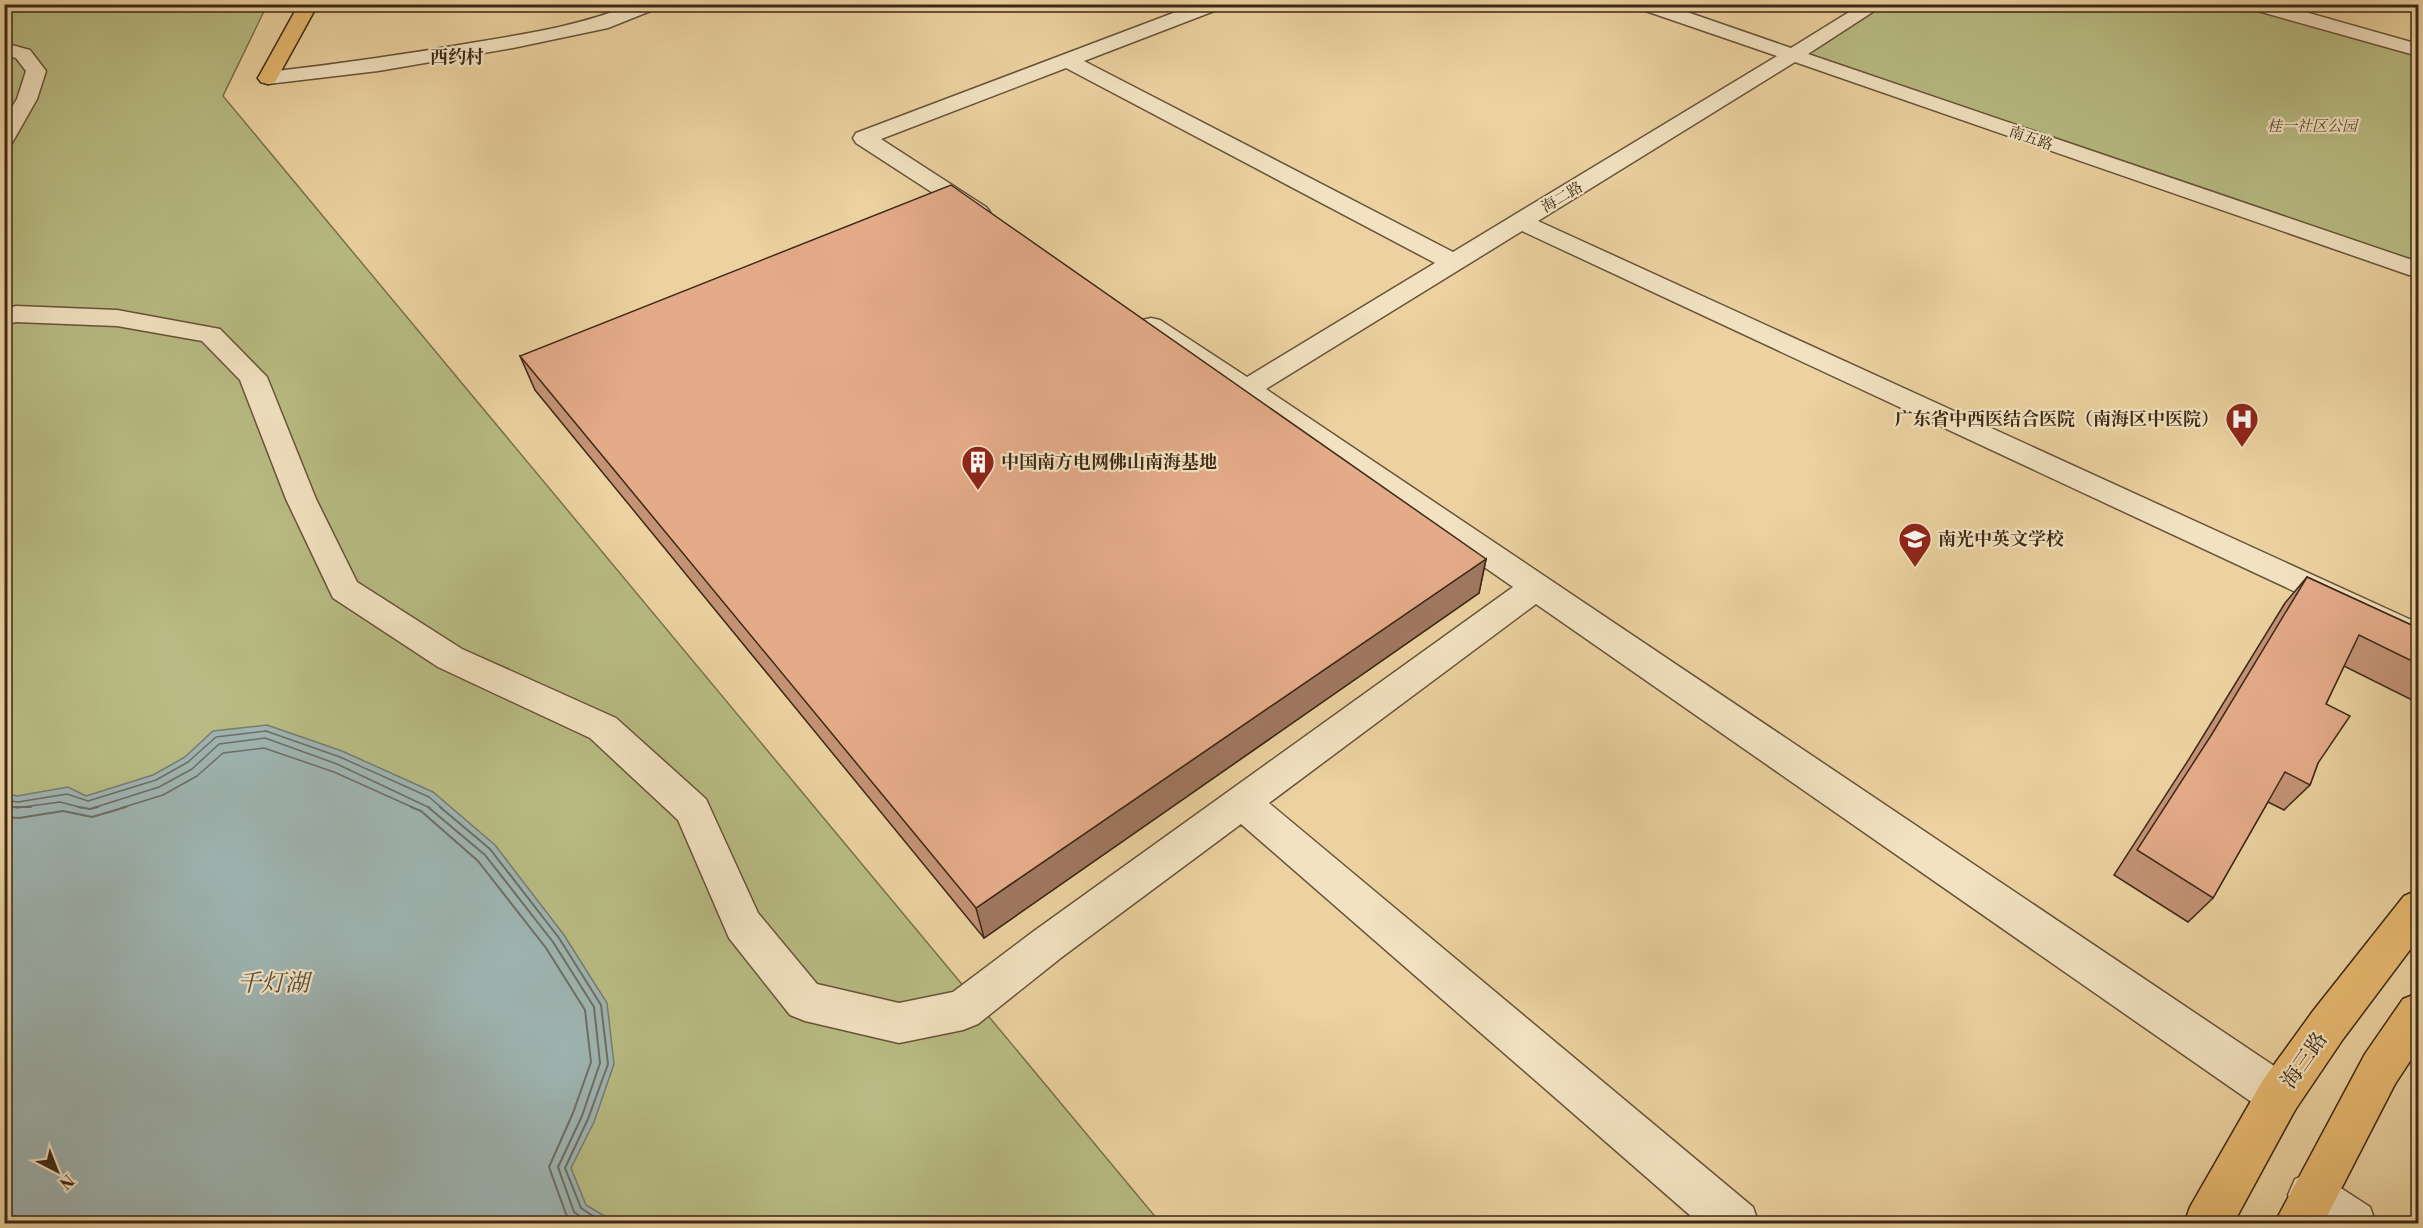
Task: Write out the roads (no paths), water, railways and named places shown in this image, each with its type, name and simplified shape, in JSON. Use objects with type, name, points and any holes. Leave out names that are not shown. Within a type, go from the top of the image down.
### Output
[{"type":"main road","points":[[268,78],[309,4]]},
{"type":"main road","name":"海三路","points":[[2207,1224],[2279,1095],[2328,1025],[2418,908]]},
{"type":"main road","points":[[2304,1209],[2380,1069],[2418,1013]]},
{"type":"street","points":[[268,78],[378,65],[513,42],[602,24],[651,4]]},
{"type":"street","points":[[1002,228],[864,138],[1215,4]]},
{"type":"street","name":"南五路","points":[[1644,4],[2418,270]]},
{"type":"street","name":"海二路","points":[[1247,389],[1876,4]]},
{"type":"street","points":[[2254,4],[2418,50]]},
{"type":"street","points":[[4,49],[23,54],[36,71],[27,99],[4,138]]},
{"type":"street","points":[[1069,61],[1454,263]]},
{"type":"street","points":[[1521,222],[2418,637]]},
{"type":"street","points":[[1129,312],[1247,389],[2279,1095]]},
{"type":"street","points":[[8,313],[117,318],[211,335],[254,378],[301,499],[344,590],[450,658],[603,728],[693,810],[743,925],[805,1000],[899,1023],[963,1010],[1048,944],[1536,587]]},
{"type":"street","points":[[1242,802],[1736,1224]]},
{"type":"street","points":[[2304,1209],[2353,1224]]},
{"type":"water","name":"千灯湖","points":[[267,725],[342,751],[433,792],[495,845],[564,935],[607,1003],[614,1064],[594,1122],[571,1168],[586,1205],[616,1223],[5,1223],[5,793],[17,796],[68,787],[86,796],[153,775],[185,757],[213,731]]},
{"type":"place","name":"广东省中西医结合医院（南海区中医院）","points":[[2242,448]]},
{"type":"place","name":"中国南方电网佛山南海基地","points":[[978,491]]},
{"type":"place","name":"南光中英文学校","points":[[1915,568]]},
{"type":"district","name":"西约村","points":[[457,57]]},
{"type":"park label","name":"桂一社区公园","points":[[2312,126]]}]
